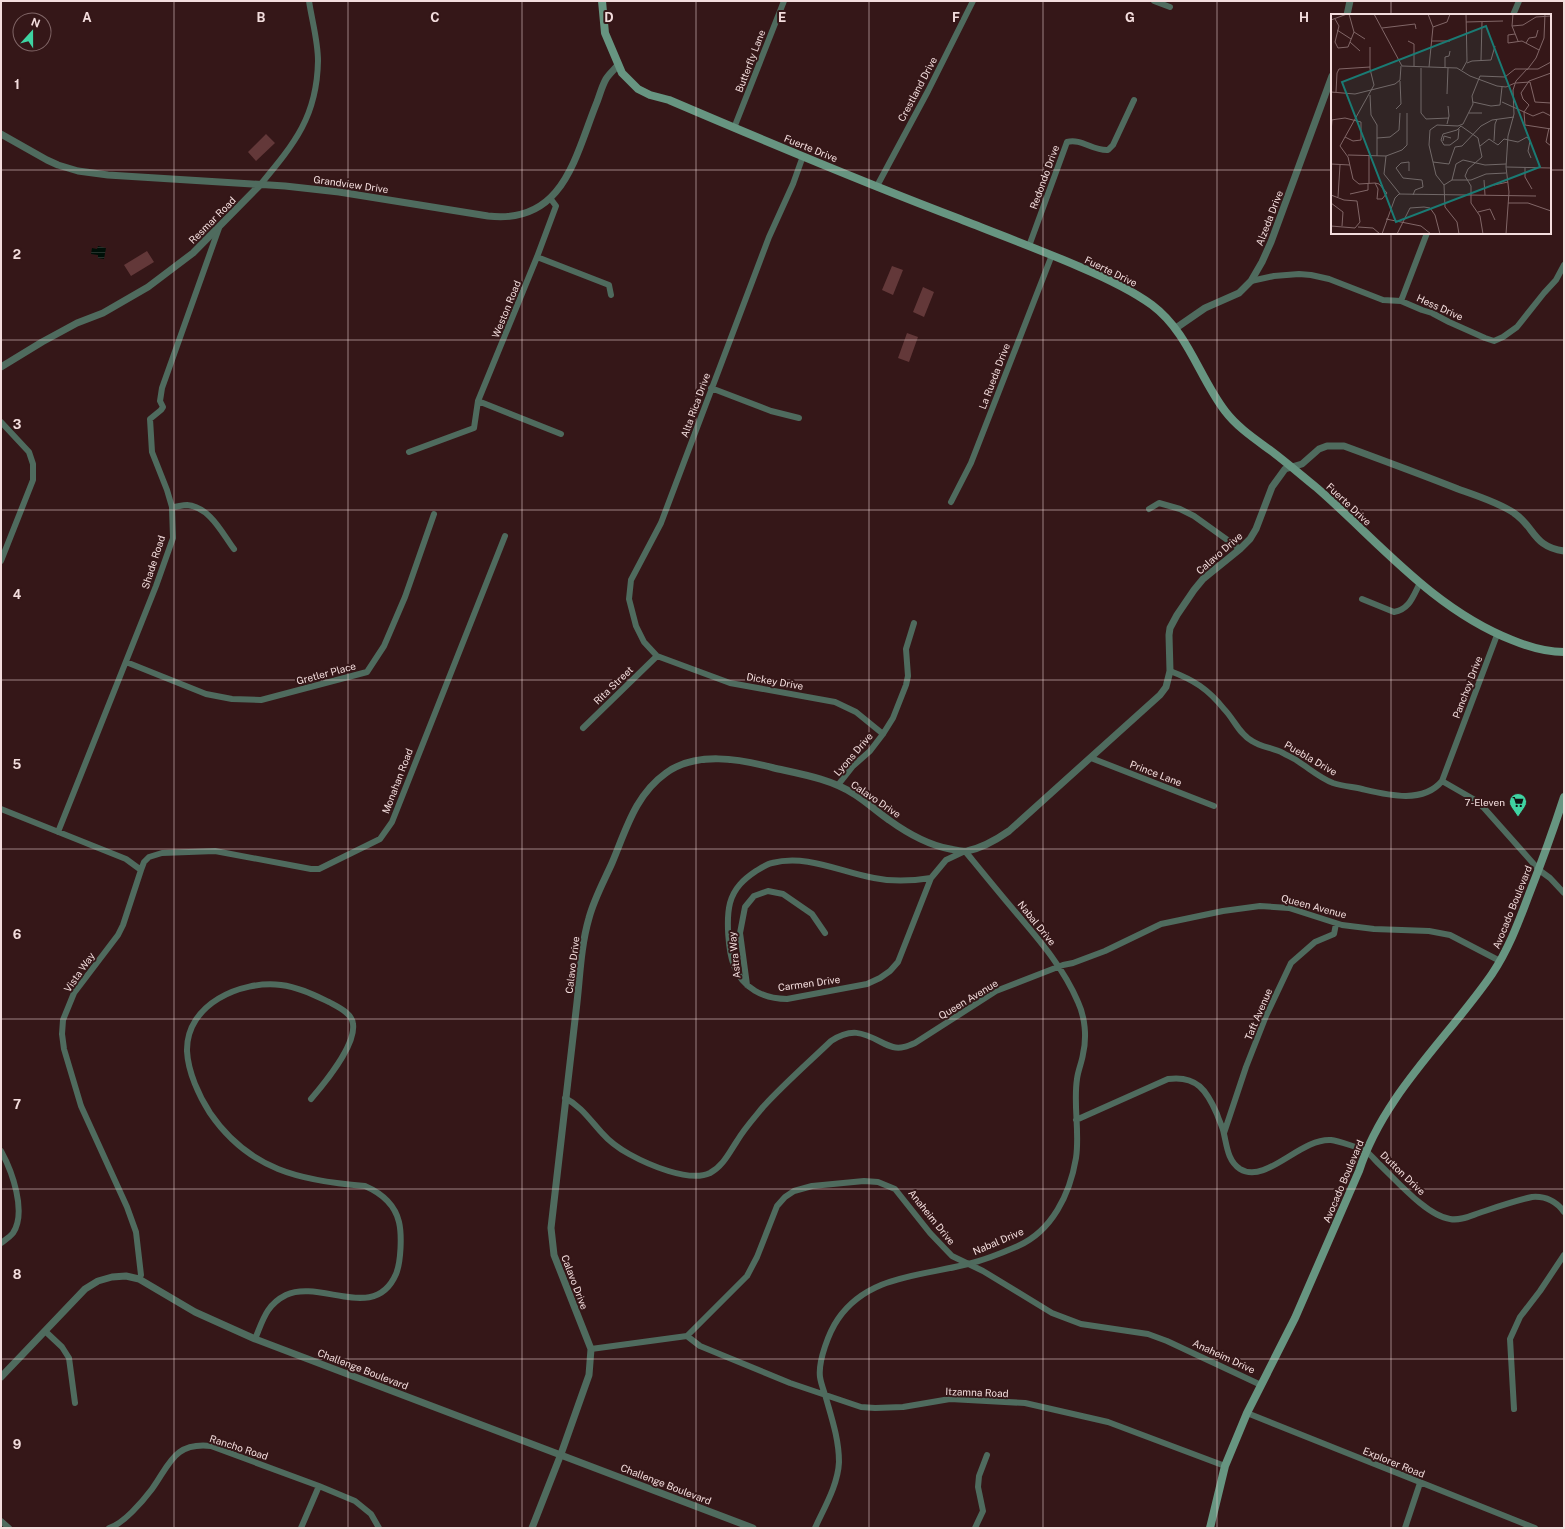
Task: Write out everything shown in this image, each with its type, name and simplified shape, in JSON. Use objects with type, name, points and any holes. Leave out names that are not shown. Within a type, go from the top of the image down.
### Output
[{"type":"main road","name":"Fuerte Drive","points":[[602,1],[605,33],[618,65],[622,73],[638,89],[650,95],[669,100],[877,186],[1052,255],[1114,282],[1134,293],[1156,308],[1176,328],[1207,384],[1225,411],[1252,437],[1292,467],[1333,502],[1420,583],[1457,612],[1497,634],[1531,648],[1564,652]]},
{"type":"main road","name":"Avocado Boulevard","points":[[1210,1528],[1225,1466],[1247,1413],[1278,1355],[1295,1318],[1359,1171],[1365,1151],[1398,1095],[1470,1004],[1500,961],[1516,929],[1539,870],[1564,797]]},
{"type":"street","name":"Resmar Road","points":[[1,367],[42,342],[77,324],[103,313],[148,287],[193,253],[260,185],[290,147],[307,120],[315,97],[318,61],[316,37],[309,1]]},
{"type":"street","name":"Butterfly Lane","points":[[734,128],[784,1]]},
{"type":"street","name":"Crestland Drive","points":[[877,186],[928,91],[973,1]]},
{"type":"street","points":[[1154,1],[1170,7]]},
{"type":"street","points":[[1347,14],[1350,1]]},
{"type":"street","points":[[1514,14],[1519,1]]},
{"type":"street","name":"Grandview Drive","points":[[1,134],[53,163],[78,171],[108,175],[339,192],[496,217],[521,214],[537,208],[550,198],[566,178],[579,150],[606,79],[618,65]]},
{"type":"street","name":"Alzeda Drive","points":[[1176,328],[1205,308],[1239,293],[1251,281],[1271,242],[1331,79]]},
{"type":"street","name":"Redondo Drive","points":[[1029,246],[1067,142],[1074,140],[1102,150],[1108,150],[1113,145],[1134,100]]},
{"type":"street","name":"Alta Rica Drive","points":[[657,656],[644,642],[636,626],[629,599],[633,574],[661,523],[769,237],[793,184],[803,156]]},
{"type":"street","name":"Weston Road","points":[[409,452],[474,428],[478,401],[537,257],[556,206],[550,198]]},
{"type":"street","name":"Shade Road","points":[[58,832],[156,586],[173,538],[172,507],[152,452],[150,419],[163,407],[160,401],[162,388],[219,228]]},
{"type":"street","points":[[1402,301],[1427,234]]},
{"type":"street","name":"La Rueda Drive","points":[[951,502],[971,463],[1052,255]]},
{"type":"street","points":[[537,257],[609,286],[611,295]]},
{"type":"street","name":"Hess Drive","points":[[1251,281],[1274,276],[1299,274],[1329,279],[1383,300],[1402,301],[1494,341],[1503,337],[1517,327],[1556,280],[1564,265]]},
{"type":"street","points":[[711,388],[771,411],[799,418]]},
{"type":"street","points":[[478,401],[561,434]]},
{"type":"street","points":[[1,422],[29,452],[34,470],[31,485],[1,561]]},
{"type":"street","name":"Calavo Drive","points":[[532,1528],[561,1454],[589,1375],[591,1349],[554,1255],[551,1228],[565,1098],[577,1008],[581,954],[589,919],[626,826],[634,808],[655,782],[668,772],[696,760],[736,760],[763,765],[838,786],[855,795],[890,821],[922,840],[947,849],[965,852],[996,840],[1009,831],[1160,695],[1166,687],[1170,671],[1169,635],[1170,628],[1177,614],[1203,579],[1250,539],[1256,529],[1272,487],[1284,469],[1302,464],[1319,449],[1327,446],[1344,446],[1478,496],[1515,513],[1540,542],[1553,548],[1564,550]]},
{"type":"street","points":[[1149,508],[1159,503],[1187,512],[1240,549]]},
{"type":"street","points":[[172,507],[186,505],[196,507],[207,514],[212,518],[234,549]]},
{"type":"street","name":"Gretler Place","points":[[126,662],[206,694],[232,699],[250,700],[262,700],[367,672],[384,646],[405,598],[434,514]]},
{"type":"street","name":"Monahan Road","points":[[141,870],[144,862],[149,857],[162,854],[215,851],[311,869],[319,869],[380,839],[392,822],[506,536]]},
{"type":"street","points":[[1362,599],[1394,612],[1398,611],[1408,606],[1420,583]]},
{"type":"street","name":"Lyons Drive","points":[[838,786],[853,766],[870,751],[884,734],[893,718],[908,676],[906,649],[914,623]]},
{"type":"street","name":"Panchoy Drive","points":[[1442,781],[1497,634]]},
{"type":"street","name":"Rita Street","points":[[583,728],[657,656]]},
{"type":"street","name":"Dickey Drive","points":[[657,656],[730,683],[835,702],[856,712],[884,734]]},
{"type":"street","name":"Puebla Drive","points":[[1170,671],[1191,679],[1204,688],[1225,709],[1239,729],[1251,741],[1274,748],[1299,761],[1318,776],[1334,783],[1391,796],[1414,796],[1436,789],[1442,781]]},
{"type":"street","name":"Prince Lane","points":[[1091,758],[1214,806]]},
{"type":"street","points":[[1442,781],[1475,800],[1484,808],[1539,870],[1550,878],[1564,893]]},
{"type":"street","points":[[1,809],[126,859],[141,870]]},
{"type":"street","name":"Carmen Drive","points":[[931,878],[915,881],[888,880],[872,878],[813,862],[793,860],[771,863],[747,876],[732,896],[728,912],[731,957],[737,974],[754,991],[777,999],[787,999],[867,984],[880,978],[890,971],[898,962],[931,878],[946,860],[965,852]]},
{"type":"street","name":"Nabal Drive","points":[[815,1528],[835,1482],[839,1464],[837,1436],[820,1376],[821,1363],[827,1343],[838,1319],[855,1301],[871,1290],[892,1280],[970,1264],[1028,1241],[1050,1222],[1064,1197],[1076,1157],[1077,1080],[1084,1052],[1085,1037],[1081,1008],[1072,987],[1059,966],[965,852]]},
{"type":"street","name":"Vista Way","points":[[139,1279],[141,1275],[136,1232],[127,1207],[81,1106],[64,1049],[62,1034],[63,1020],[74,993],[118,935],[123,925],[141,870]]},
{"type":"street","name":"Astra Way","points":[[747,985],[740,933],[745,907],[754,896],[768,891],[782,894],[812,914],[825,932]]},
{"type":"street","name":"Queen Avenue","points":[[565,1098],[575,1103],[603,1134],[633,1156],[661,1168],[681,1174],[693,1175],[709,1173],[723,1162],[737,1141],[764,1107],[831,1041],[836,1038],[846,1034],[863,1033],[892,1047],[904,1047],[915,1043],[996,991],[1059,966],[1073,963],[1105,951],[1161,924],[1223,911],[1260,906],[1280,907],[1336,924],[1374,929],[1429,931],[1450,935],[1500,961]]},
{"type":"street","name":"Taft Avenue","points":[[1224,1133],[1246,1067],[1266,1016],[1291,964],[1315,942],[1334,934],[1336,924]]},
{"type":"street","points":[[255,1339],[266,1311],[280,1298],[297,1291],[311,1291],[347,1297],[368,1298],[382,1292],[394,1278],[399,1266],[400,1224],[396,1213],[389,1203],[372,1189],[365,1186],[318,1181],[280,1170],[256,1158],[226,1133],[217,1123],[203,1101],[193,1077],[187,1051],[189,1036],[197,1018],[207,1006],[227,994],[244,988],[263,985],[282,985],[298,989],[339,1008],[349,1016],[353,1022],[353,1032],[331,1076],[311,1099]]},
{"type":"street","name":"Dutton Drive","points":[[1076,1120],[1168,1079],[1181,1078],[1193,1082],[1206,1092],[1212,1101],[1233,1163],[1241,1170],[1250,1173],[1264,1171],[1306,1146],[1317,1142],[1337,1141],[1365,1151],[1420,1203],[1436,1214],[1449,1219],[1463,1218],[1532,1197],[1550,1200],[1560,1206],[1564,1212]]},
{"type":"street","points":[[1,1151],[18,1198],[18,1216],[13,1233],[1,1243]]},
{"type":"street","name":"Anaheim Drive","points":[[686,1336],[747,1276],[757,1257],[777,1206],[790,1193],[812,1186],[864,1181],[878,1182],[890,1186],[900,1194],[940,1245],[957,1260],[970,1264],[1052,1313],[1081,1324],[1148,1334],[1167,1341],[1261,1385]]},
{"type":"street","points":[[1514,1409],[1510,1339],[1520,1317],[1540,1291],[1564,1255]]},
{"type":"street","name":"Challenge Boulevard","points":[[1,1377],[80,1294],[92,1285],[112,1277],[126,1276],[139,1279],[194,1312],[255,1339],[753,1528]]},
{"type":"street","points":[[45,1331],[62,1347],[69,1358],[74,1403]]},
{"type":"street","points":[[591,1349],[686,1336]]},
{"type":"street","name":"Itzamna Road","points":[[686,1336],[700,1346],[790,1383],[861,1407],[903,1407],[950,1399],[1025,1403],[1108,1422],[1225,1466]]},
{"type":"street","name":"Explorer Road","points":[[1247,1413],[1535,1528]]},
{"type":"street","name":"Rancho Road","points":[[109,1528],[124,1520],[141,1503],[173,1457],[184,1450],[197,1446],[210,1446],[319,1486],[360,1504],[371,1514],[380,1528]]},
{"type":"street","points":[[975,1528],[983,1511],[978,1487],[979,1476],[987,1455]]},
{"type":"street","points":[[1405,1528],[1420,1483]]},
{"type":"street","points":[[301,1528],[319,1486]]},
{"type":"street","points":[[1,1521],[9,1528]]},
{"type":"shaded area","points":[[266,134],[275,143],[256,161],[248,152]]},
{"type":"shaded area","points":[[98,246],[106,248],[104,259],[98,258],[98,255],[91,254],[92,248],[97,249]]},
{"type":"shaded area","points":[[147,251],[154,262],[131,276],[124,265]]},
{"type":"shaded area","points":[[892,266],[903,270],[893,295],[882,290]]},
{"type":"shaded area","points":[[923,287],[934,292],[924,317],[913,312]]},
{"type":"shaded area","points":[[907,333],[918,337],[909,362],[898,358]]},
{"type":"place","name":"7-Eleven","points":[[1518,817]]}]
